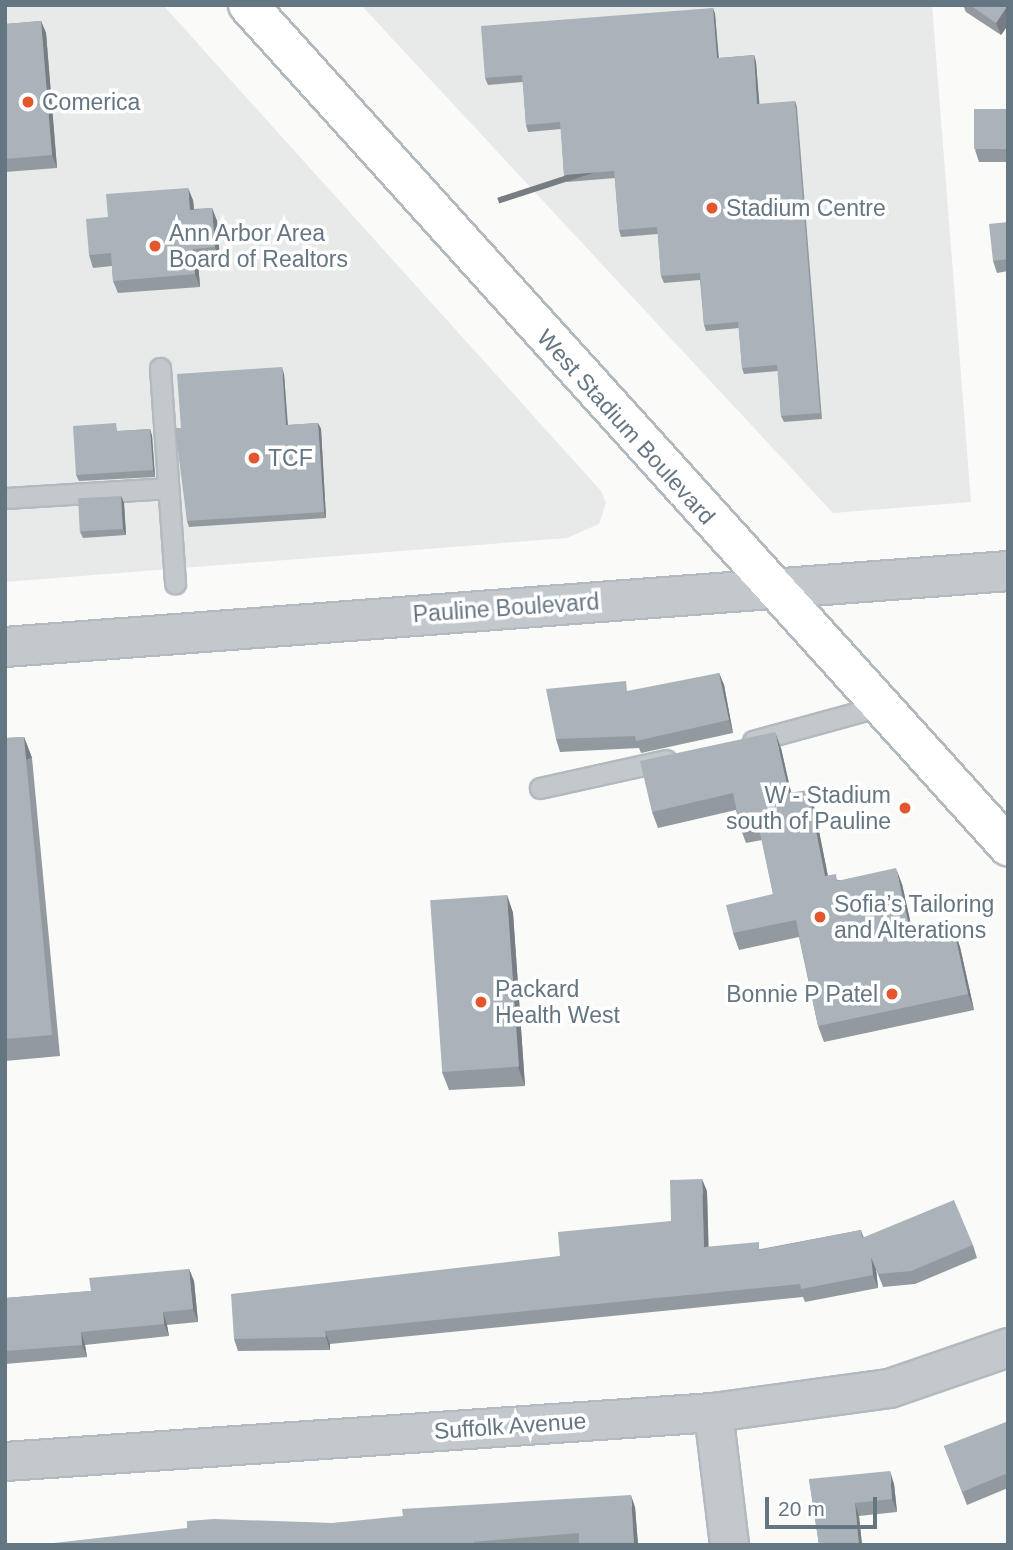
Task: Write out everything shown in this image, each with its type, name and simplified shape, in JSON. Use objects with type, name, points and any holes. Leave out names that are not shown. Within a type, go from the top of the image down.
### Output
[{"type":"main road","name":"West Stadium Boulevard","points":[[248,5],[773,591],[1008,846]]},
{"type":"street","name":"Pauline Boulevard","points":[[5,647],[773,591],[1008,571]]},
{"type":"street","name":"Suffolk Avenue","points":[[5,1461],[713,1412],[889,1388],[1008,1347]]},
{"type":"street","points":[[713,1412],[729,1545]]},
{"type":"lane","points":[[160,368],[175,583]]},
{"type":"lane","points":[[5,498],[168,488]]},
{"type":"lane","points":[[735,745],[881,706]]},
{"type":"lane","points":[[540,788],[683,757]]},
{"type":"shaded area","points":[[5,5],[163,5],[601,491],[606,503],[599,524],[567,538],[5,582]]},
{"type":"shaded area","points":[[361,5],[932,5],[971,502],[833,513]]},
{"type":"building","points":[[970,5],[1008,5],[996,23]]},
{"type":"building","name":"Stadium Centre","points":[[713,8],[717,58],[754,55],[757,104],[795,101],[820,413],[781,416],[777,365],[742,368],[738,322],[704,325],[700,273],[661,276],[657,227],[619,230],[614,171],[564,175],[560,122],[526,125],[522,75],[485,78],[481,26]]},
{"type":"building","name":"Comerica","points":[[41,21],[52,155],[5,159],[5,24]]},
{"type":"building","points":[[974,109],[1008,109],[1008,149],[974,149]]},
{"type":"building","name":"Ann Arbor Area Board of Realtors","points":[[188,188],[190,210],[212,208],[215,247],[193,249],[195,274],[113,281],[111,253],[89,255],[86,219],[108,217],[106,194]]},
{"type":"building","points":[[1008,222],[1008,259],[993,261],[989,224]]},
{"type":"building","name":"TCF","points":[[282,367],[286,425],[318,423],[324,512],[187,521],[175,428],[181,428],[177,374]]},
{"type":"building","points":[[116,423],[117,431],[150,429],[153,470],[76,475],[73,426]]},
{"type":"building","points":[[121,496],[123,529],[80,531],[78,498]]},
{"type":"building","points":[[719,673],[729,720],[636,741],[635,736],[556,739],[546,689],[626,681],[627,691]]},
{"type":"building","points":[[775,732],[789,793],[808,790],[825,876],[836,874],[837,881],[896,868],[912,939],[954,930],[968,994],[818,1026],[796,920],[733,933],[726,905],[773,894],[758,824],[740,827],[733,793],[652,812],[640,761]]},
{"type":"building","points":[[24,737],[52,1035],[5,1039],[5,738]]},
{"type":"building","name":"Packard Health West","points":[[507,895],[519,1067],[442,1072],[430,900]]},
{"type":"building","points":[[702,1179],[704,1247],[759,1242],[759,1250],[861,1230],[862,1238],[954,1200],[973,1245],[911,1271],[878,1274],[871,1257],[873,1275],[801,1289],[800,1284],[325,1331],[326,1337],[234,1339],[231,1294],[560,1256],[558,1232],[671,1221],[670,1180]]},
{"type":"building","points":[[189,1269],[193,1309],[163,1312],[164,1324],[81,1332],[82,1345],[5,1351],[5,1298],[91,1291],[89,1278]]},
{"type":"building","points":[[1006,1422],[1008,1473],[962,1492],[944,1446]]},
{"type":"building","points":[[890,1471],[892,1499],[855,1503],[859,1545],[819,1545],[809,1479]]},
{"type":"building","points":[[631,1495],[634,1545],[579,1545],[579,1533],[473,1542],[473,1545],[36,1545],[187,1528],[187,1521],[214,1519],[333,1523],[403,1516],[402,1509]]},
{"type":"place","name":"Comerica","points":[[28,102]]},
{"type":"place","name":"Stadium Centre","points":[[712,208]]},
{"type":"place","name":"Ann Arbor Area Board of Realtors","points":[[155,246]]},
{"type":"place","name":"TCF","points":[[254,458]]},
{"type":"place","name":"W - Stadium south of Pauline","points":[[905,808]]},
{"type":"place","name":"Sofia’s Tailoring and Alterations","points":[[820,917]]},
{"type":"place","name":"Bonnie P Patel","points":[[892,994]]},
{"type":"place","name":"Packard Health West","points":[[481,1002]]}]
